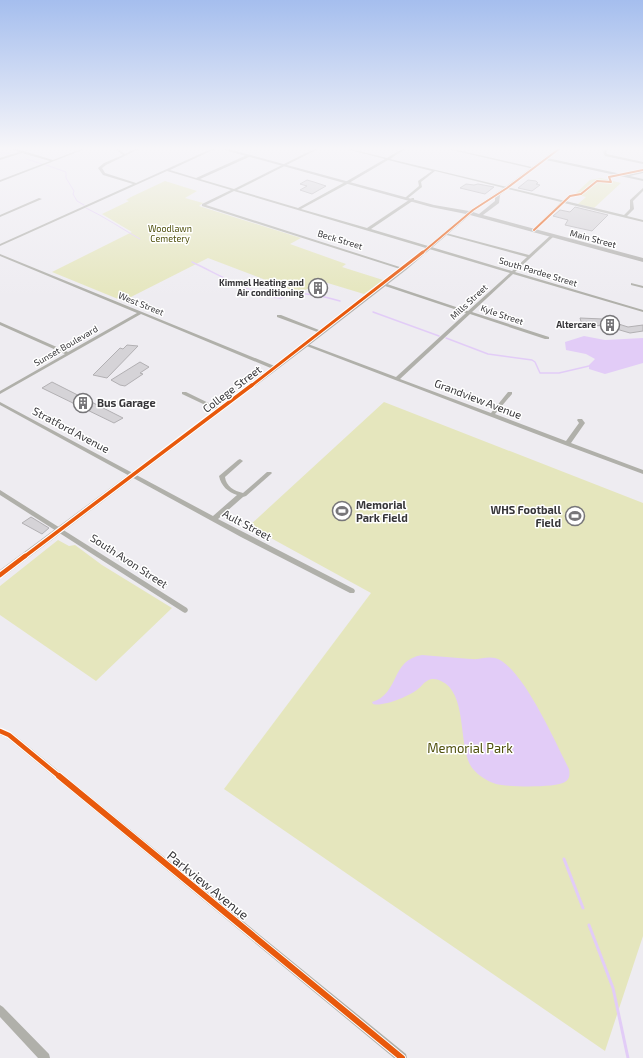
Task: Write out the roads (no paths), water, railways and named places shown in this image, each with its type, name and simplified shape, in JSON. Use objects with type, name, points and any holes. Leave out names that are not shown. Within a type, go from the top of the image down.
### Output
[{"type":"main road","name":"Main Street","points":[[409,198],[433,206],[470,213],[643,260]]},
{"type":"main road","name":"College Street","points":[[0,575],[306,345],[404,269],[490,198]]},
{"type":"main road","points":[[479,216],[497,198]]},
{"type":"street","points":[[0,244],[103,198]]},
{"type":"street","name":"Beck Street","points":[[217,198],[203,205],[404,269]]},
{"type":"street","name":"South Pardee Street","points":[[262,198],[643,311]]},
{"type":"street","points":[[298,209],[318,198]]},
{"type":"street","points":[[548,198],[643,222]]},
{"type":"street","points":[[624,217],[632,209],[631,201],[634,198]]},
{"type":"street","points":[[0,216],[40,199]]},
{"type":"street","points":[[367,230],[413,199]]},
{"type":"street","points":[[534,230],[563,202]]},
{"type":"street","points":[[445,234],[530,257]]},
{"type":"street","name":"Mills Street","points":[[397,379],[552,236]]},
{"type":"street","name":"West Street","points":[[0,255],[275,368]]},
{"type":"street","name":"Kyle Street","points":[[383,284],[547,338]]},
{"type":"street","points":[[632,284],[643,287]]},
{"type":"street","name":"Sunset Boulevard","points":[[0,394],[140,312]]},
{"type":"street","points":[[278,316],[322,332]]},
{"type":"street","points":[[0,323],[68,354]]},
{"type":"street","name":"Grandview Avenue","points":[[306,345],[643,472]]},
{"type":"street","points":[[184,393],[220,410]]},
{"type":"street","points":[[492,415],[510,393]]},
{"type":"street","name":"Stratford Avenue","points":[[0,403],[134,474]]},
{"type":"street","points":[[568,444],[582,423],[580,420]]},
{"type":"street","points":[[240,461],[222,476],[222,482],[225,487],[241,495]]},
{"type":"street","points":[[214,519],[269,473]]},
{"type":"street","name":"Ault Street","points":[[134,474],[214,519],[352,591]]},
{"type":"street","name":"South Avon Street","points":[[0,492],[61,529],[186,610]]},
{"type":"street","name":"Parkview Avenue","points":[[0,731],[9,735],[402,1058]]},
{"type":"street","points":[[0,1010],[45,1058]]},
{"type":"waterway","points":[[75,198],[84,205]]},
{"type":"waterway","points":[[86,208],[140,239]]},
{"type":"waterway","points":[[192,262],[247,289],[270,296],[283,298],[291,294],[309,294],[340,301]]},
{"type":"waterway","points":[[373,312],[439,336]]},
{"type":"waterway","points":[[446,338],[488,354],[532,360],[535,362],[540,373],[559,373],[589,366]]},
{"type":"waterway","points":[[564,859],[583,908]]},
{"type":"waterway","points":[[589,925],[613,988],[628,1058]]},
{"type":"place","name":"Kimmel Heating and Air conditioning","points":[[318,288]]},
{"type":"place","name":"Altercare","points":[[610,325]]},
{"type":"place","name":"Bus Garage","points":[[83,403]]},
{"type":"place","name":"Memorial Park Field","points":[[342,511]]},
{"type":"place","name":"WHS Football Field","points":[[575,516]]},
{"type":"park label","name":"Woodlawn Cemetery","points":[[170,234]]},
{"type":"park label","name":"Memorial Park","points":[[470,748]]}]
